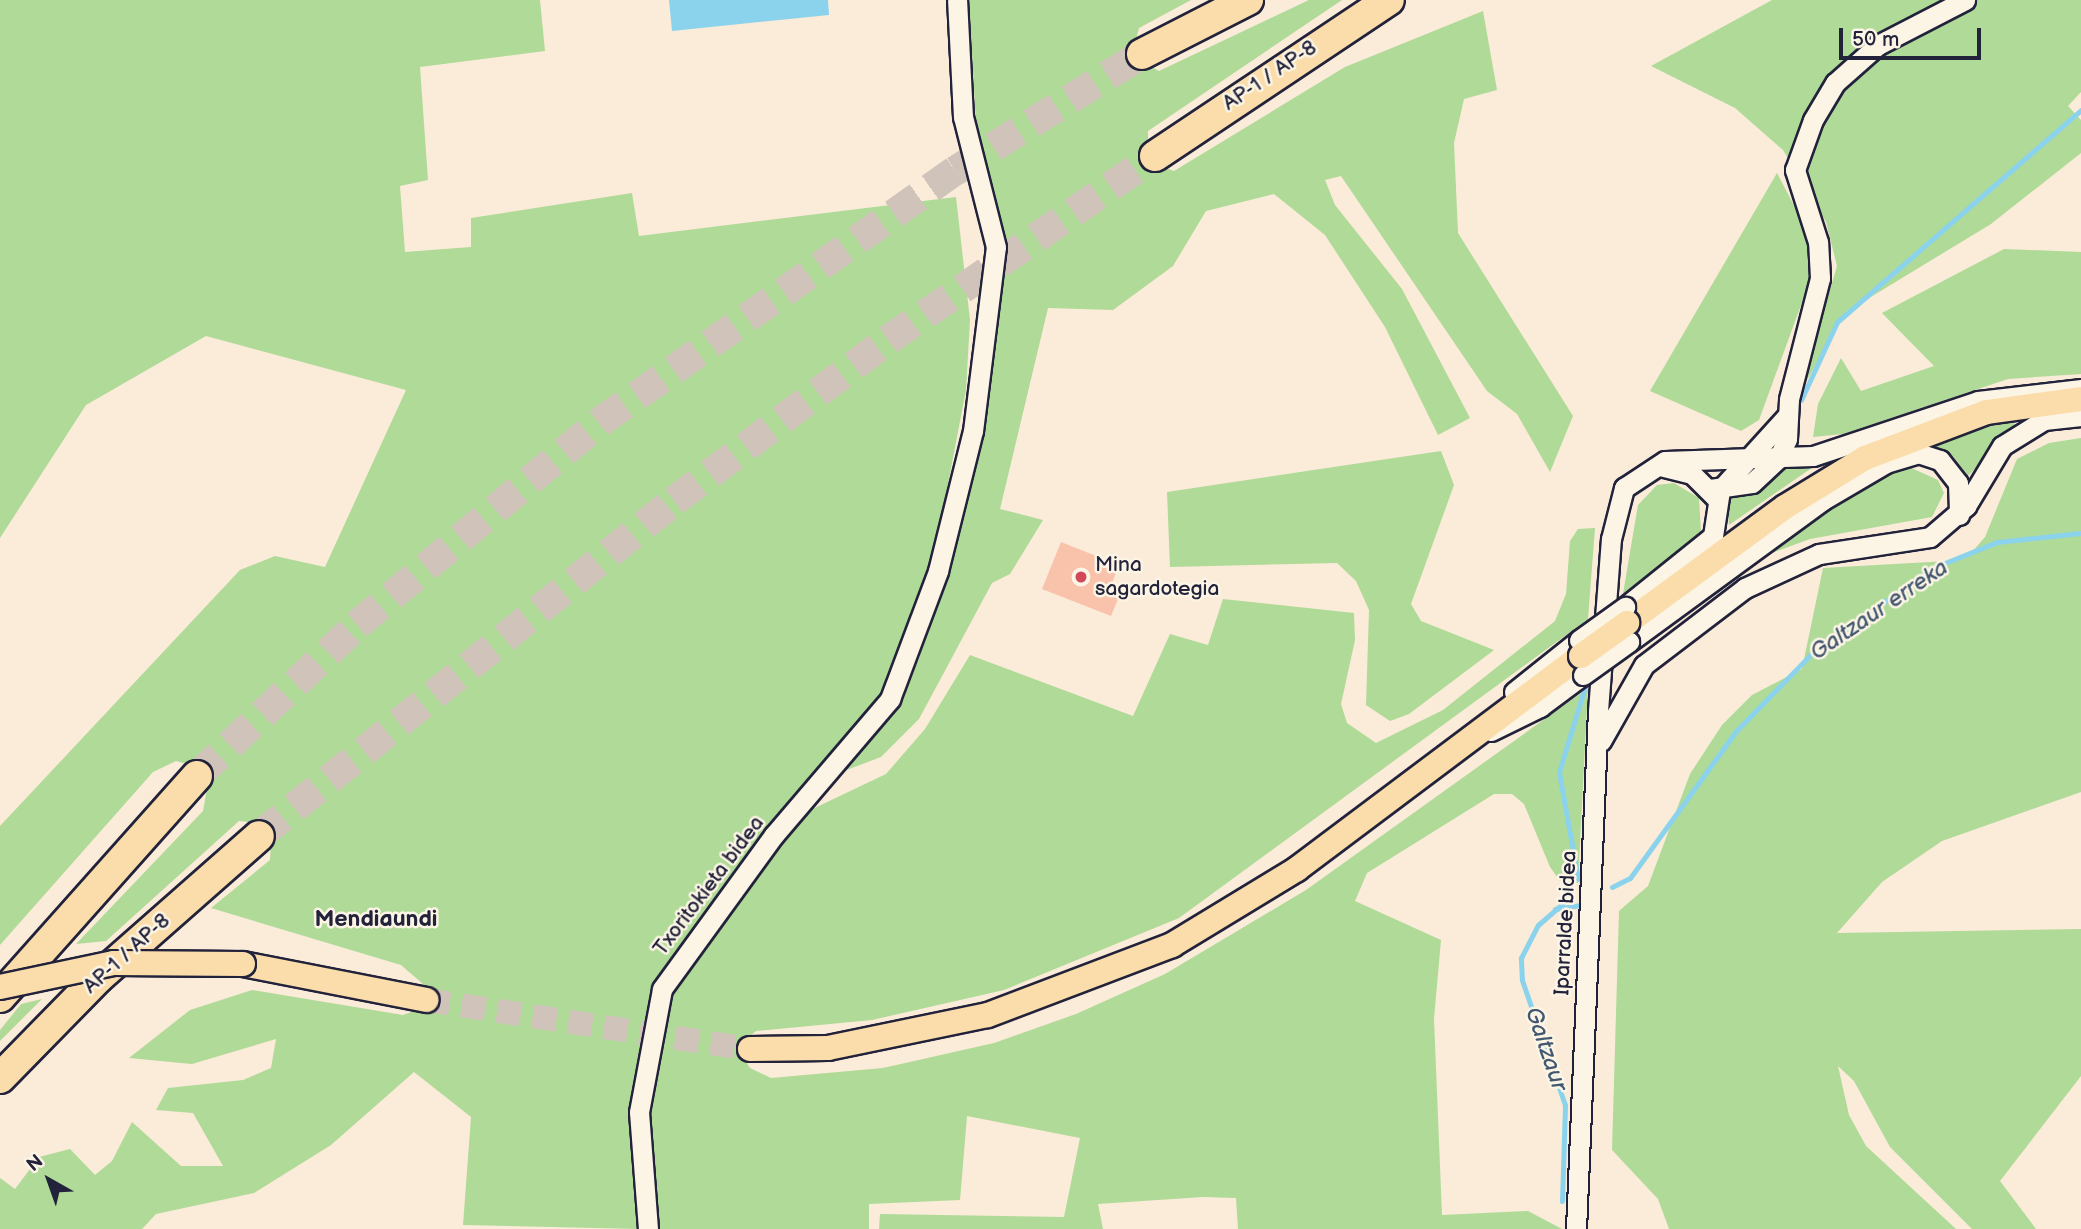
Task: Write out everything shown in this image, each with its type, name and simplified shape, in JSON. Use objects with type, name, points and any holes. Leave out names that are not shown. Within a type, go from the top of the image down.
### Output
[{"type":"highway","points":[[1142,54],[1248,0]]},
{"type":"highway","name":"AP-1 / AP-8","points":[[1155,156],[1388,0]]},
{"type":"highway","points":[[0,997],[197,776]]},
{"type":"highway","name":"AP-1 / AP-8","points":[[0,1078],[99,977],[258,836]]},
{"type":"main road","points":[[750,1049],[881,1038],[1050,996],[1172,945],[1335,841],[1785,507],[1865,458],[1987,412],[2081,399]]},
{"type":"main road","points":[[0,987],[114,963],[243,964],[426,1000]]},
{"type":"street","name":"Txoritokieta bidea","points":[[648,1229],[639,1112],[662,989],[687,948],[890,699],[910,657],[973,431],[996,247],[963,117],[957,0]]},
{"type":"street","points":[[1652,466],[1680,469],[1716,493],[1752,483],[1778,459],[1820,278],[1818,242],[1795,170],[1813,120],[1835,83],[1878,46],[1965,0]]},
{"type":"street","points":[[1652,466],[1679,458],[1744,460],[1813,456],[1978,401],[2081,389]]},
{"type":"street","points":[[1596,751],[1644,665],[1688,630],[1796,561],[1930,537],[1959,515],[2002,446],[2044,420],[2081,416]]},
{"type":"street","points":[[1787,422],[1813,456]]},
{"type":"street","points":[[1627,624],[1713,536],[1716,493],[1744,460],[1787,422]]},
{"type":"street","points":[[1627,624],[1886,463],[1918,453],[1940,460],[1958,483],[1959,515]]},
{"type":"street","name":"Iparralde bidea","points":[[1576,1229],[1596,751],[1618,503],[1630,481],[1652,466]]},
{"type":"street","points":[[1596,786],[1627,694],[1688,630]]},
{"type":"street","points":[[1605,635],[1611,662],[1627,694]]},
{"type":"street","points":[[1335,841],[1373,803],[1581,657]]},
{"type":"street","points":[[1611,662],[1644,665]]},
{"type":"street","points":[[1601,685],[1627,694]]},
{"type":"green space","points":[[0,0],[540,0],[545,51],[420,67],[428,180],[400,186],[405,252],[471,247],[471,218],[632,193],[639,236],[956,197],[970,320],[966,390],[937,541],[898,663],[874,703],[680,947],[659,984],[633,1134],[639,1229],[463,1225],[471,1117],[414,1072],[331,1145],[254,1193],[156,1214],[142,1229],[0,1229],[0,1178],[15,1189],[39,1157],[70,1149],[95,1175],[112,1161],[132,1122],[181,1166],[223,1166],[193,1113],[156,1110],[168,1088],[243,1080],[271,1068],[276,1039],[192,1064],[129,1058],[190,1010],[252,990],[403,1015],[425,1007],[423,984],[401,965],[211,908],[270,860],[271,841],[257,823],[239,821],[106,941],[76,944],[203,811],[208,783],[194,766],[176,761],[153,772],[0,945],[0,826],[240,570],[275,556],[325,567],[406,390],[206,336],[86,405],[0,538]]},
{"type":"green space","points":[[969,0],[1191,0],[1139,28],[1132,56],[1159,71],[1309,0],[1342,0],[1148,131],[1148,162],[1174,171],[1345,67],[1483,11],[1497,90],[1464,99],[1454,143],[1458,233],[1573,416],[1550,472],[1517,414],[1487,391],[1341,176],[1325,180],[1335,205],[1402,289],[1470,418],[1438,435],[1385,327],[1325,235],[1274,194],[1206,211],[1173,266],[1113,310],[1048,308],[1000,509],[1043,520],[1010,574],[992,583],[919,719],[881,757],[836,774],[895,707],[919,659],[990,385],[1005,240],[976,124]]},
{"type":"green space","points":[[1772,0],[2081,0],[2081,92],[2068,106],[2081,120],[2081,153],[1991,224],[1846,312],[1799,394],[1837,266],[1826,222],[1783,150],[1735,108],[1651,66]]},
{"type":"green space","points":[[1777,173],[1809,234],[1813,272],[1759,420],[1741,431],[1650,391]]},
{"type":"green space","points":[[2004,249],[2081,252],[2081,374],[2008,379],[1843,434],[1813,437],[1818,404],[1841,358],[1861,391],[1934,366],[1882,313]]},
{"type":"green space","points":[[2012,420],[2015,426],[1968,476],[1953,456],[1930,444]]},
{"type":"green space","points":[[2081,438],[2081,792],[1942,841],[1882,882],[1837,933],[2081,929],[2081,1076],[2000,1181],[2036,1229],[1972,1229],[1890,1147],[1854,1081],[1838,1066],[1849,1115],[1866,1146],[1956,1229],[1669,1229],[1658,1199],[1612,1150],[1619,911],[1648,886],[1690,774],[1722,725],[1752,695],[1802,669],[1823,568],[1948,561],[1972,552],[1985,537],[2017,459],[2049,443]]},
{"type":"green space","points":[[1441,451],[1454,485],[1411,604],[1421,621],[1494,650],[1409,714],[1390,721],[1366,705],[1369,610],[1356,581],[1337,563],[1170,567],[1167,492]]},
{"type":"green space","points":[[1816,465],[1729,525],[1727,499],[1753,492],[1781,468]]},
{"type":"green space","points":[[1907,466],[1938,480],[1944,493],[1932,517],[1810,539],[1772,553],[1852,494]]},
{"type":"green space","points":[[1674,483],[1699,498],[1701,532],[1623,594],[1638,505],[1657,485]]},
{"type":"green space","points":[[1595,528],[1588,619],[1179,918],[1004,990],[872,1020],[756,1031],[737,1047],[750,1068],[771,1078],[883,1068],[994,1043],[1076,1014],[1165,974],[1306,890],[1588,688],[1578,883],[1560,881],[1550,867],[1524,804],[1512,794],[1494,794],[1367,873],[1355,901],[1441,940],[1434,1019],[1442,1215],[1528,1211],[1562,1229],[1238,1229],[1236,1198],[1203,1197],[1098,1204],[1103,1229],[879,1229],[880,1214],[1064,1217],[1080,1138],[967,1116],[960,1200],[869,1204],[869,1229],[655,1229],[646,1112],[666,1000],[681,969],[800,815],[886,774],[925,729],[970,655],[1133,716],[1170,634],[1208,645],[1223,599],[1354,613],[1355,640],[1341,704],[1347,723],[1376,743],[1443,710],[1555,621],[1566,594],[1570,541],[1578,529]]},
{"type":"green space","points":[[42,999],[0,1041],[0,1030],[21,1004]]},
{"type":"water","points":[[669,0],[828,0],[829,15],[672,31]]},
{"type":"building","name":"Mina sagardotegia","points":[[1061,542],[1119,565],[1110,588],[1121,592],[1111,616],[1042,589]]},
{"type":"waterway","points":[[1801,400],[1837,322],[2081,110]]},
{"type":"waterway","name":"Galtzaur erreka","points":[[1612,887],[1630,878],[1736,731],[1815,650],[1935,567],[1997,542],[2081,533]]},
{"type":"waterway","points":[[1578,879],[1559,772],[1586,683]]},
{"type":"waterway","name":"Galtzaur","points":[[1562,1201],[1565,1105],[1522,980],[1521,958],[1538,925],[1569,898]]},
{"type":"waterway","name":"Galtzaur erreka","points":[[1555,909],[1579,905]]},
{"type":"tunnel","points":[[197,776],[357,625],[600,422],[955,171],[1142,54]]},
{"type":"tunnel","points":[[259,836],[674,501],[888,340],[1155,156]]},
{"type":"tunnel","points":[[426,1000],[750,1049]]},
{"type":"place","name":"Mina sagardotegia","points":[[1081,577]]},
{"type":"district","name":"Mendiaundi","points":[[376,919]]}]
